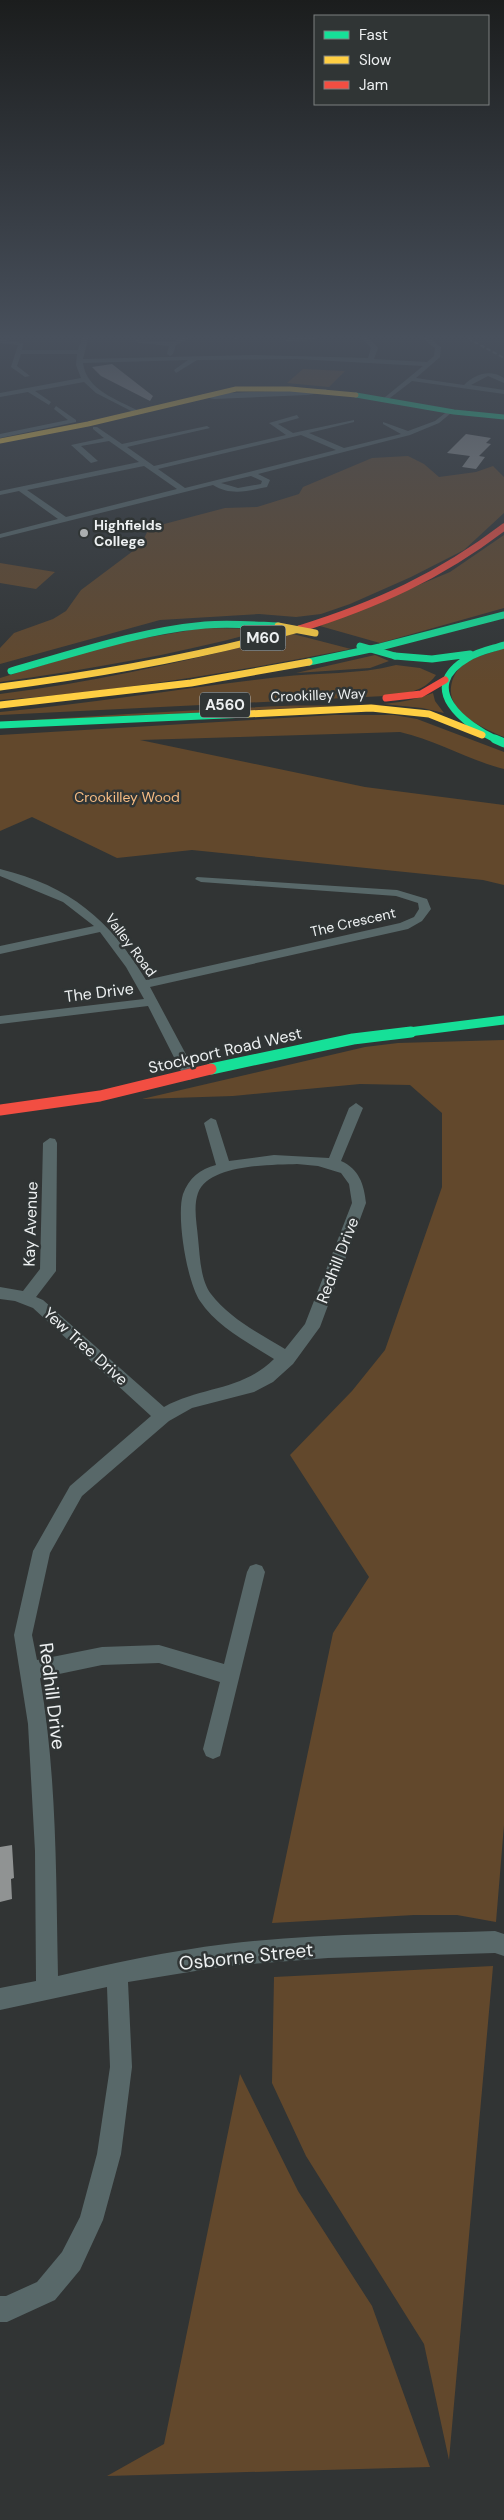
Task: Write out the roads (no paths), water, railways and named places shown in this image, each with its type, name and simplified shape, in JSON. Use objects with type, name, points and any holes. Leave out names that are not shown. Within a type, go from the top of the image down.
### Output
[{"type":"main road","name":"M60","points":[[0,687],[74,677],[183,657],[289,632],[389,596],[433,575],[470,554],[504,527]]},
{"type":"main road","name":"M60","points":[[0,705],[218,680],[284,669],[359,654],[504,615]]},
{"type":"main road","name":"M60","points":[[0,674],[99,645],[179,626],[243,623],[278,626],[320,634]]},
{"type":"main road","points":[[356,644],[395,656],[425,661],[446,660],[476,653]]},
{"type":"main road","name":"A560","points":[[503,645],[476,653],[453,668],[445,680],[444,692],[450,708],[459,718],[482,735],[504,743]]},
{"type":"main road","name":"Crookilley Way","points":[[0,718],[176,707],[408,697],[431,690],[445,680]]},
{"type":"main road","name":"Crookilley Way","points":[[0,725],[371,708],[429,714],[482,735]]},
{"type":"main road","name":"Stockport Road West","points":[[458,1023],[504,1011]]},
{"type":"main road","name":"Stockport Road West","points":[[0,1110],[46,1106],[88,1099],[341,1040],[458,1023],[504,1020]]},
{"type":"main road","name":"Stockport Road West","points":[[458,1023],[504,1025]]},
{"type":"street","points":[[83,453],[88,458]]},
{"type":"street","points":[[131,453],[183,490]]},
{"type":"street","points":[[154,468],[218,453]]},
{"type":"street","points":[[1,534],[332,453]]},
{"type":"street","points":[[0,493],[146,463]]},
{"type":"street","points":[[214,482],[224,489],[239,491],[264,484],[266,480],[251,473]]},
{"type":"street","points":[[21,489],[63,519]]},
{"type":"street","name":"Valley Road","points":[[0,872],[62,898],[86,913],[101,928],[143,984],[151,1002]]},
{"type":"street","name":"The Crescent","points":[[143,984],[404,926],[418,919],[425,909],[423,902],[397,893],[201,879]]},
{"type":"street","points":[[0,950],[101,928]]},
{"type":"street","name":"The Drive","points":[[0,1020],[151,1002],[190,1074]]},
{"type":"street","points":[[334,1162],[356,1108]]},
{"type":"street","points":[[211,1123],[223,1166]]},
{"type":"street","name":"Kay Avenue","points":[[26,1298],[48,1271],[50,1143]]},
{"type":"street","name":"Redhill Drive","points":[[47,1990],[45,1841],[38,1724],[24,1635],[42,1551],[76,1490],[163,1416],[188,1402],[248,1388],[267,1377],[287,1359],[312,1327],[359,1203],[357,1186],[353,1177],[346,1169],[334,1162],[310,1158],[223,1166],[204,1176],[192,1188],[187,1205],[195,1270],[201,1290],[210,1304],[236,1325],[287,1359]]},
{"type":"street","name":"Yew Tree Drive","points":[[0,1293],[26,1298],[46,1310],[163,1416]]},
{"type":"street","points":[[213,1749],[256,1572]]},
{"type":"street","points":[[29,1671],[102,1656],[158,1654],[231,1676]]},
{"type":"street","name":"Osborne Street","points":[[0,1999],[118,1973],[258,1952],[500,1943]]},
{"type":"street","points":[[0,2309],[7,2309],[46,2291],[71,2261],[91,2220],[109,2154],[120,2067],[118,1973]]},
{"type":"place","name":"Highfields College","points":[[84,533]]},
{"type":"park label","name":"Crookilley Wood","points":[[127,797]]}]
